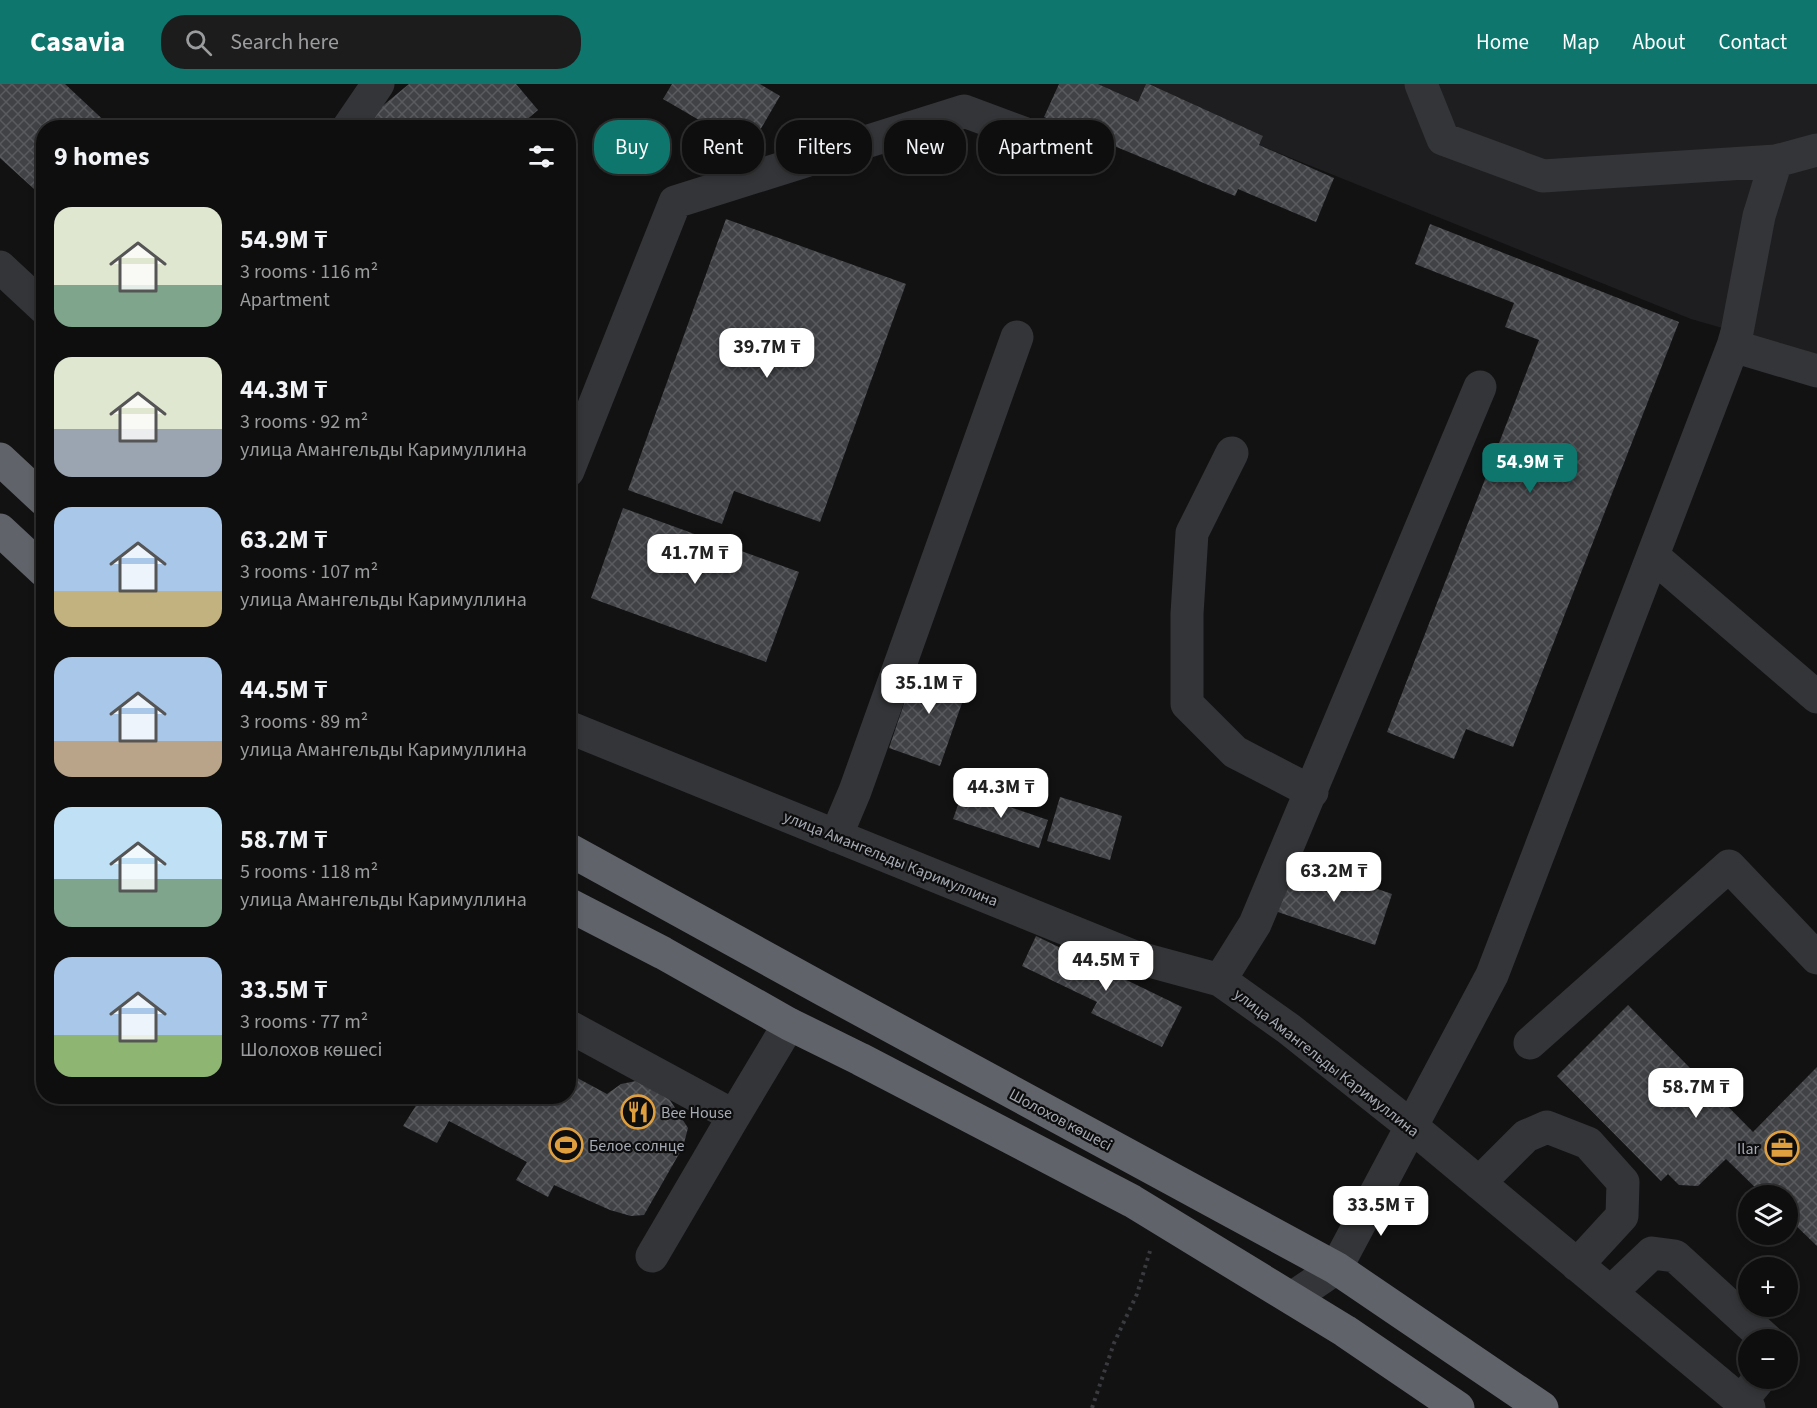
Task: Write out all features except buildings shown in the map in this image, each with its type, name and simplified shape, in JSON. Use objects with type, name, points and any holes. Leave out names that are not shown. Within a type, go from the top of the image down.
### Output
[{"type":"highway","points":[[0,459],[36,493]]},
{"type":"highway","points":[[0,530],[36,564]]},
{"type":"highway","name":"Шолохов көшесі","points":[[576,853],[1336,1268],[1542,1408]]},
{"type":"highway","points":[[576,908],[789,1024],[1122,1195],[1345,1331],[1458,1408]]},
{"type":"street","points":[[353,120],[378,84]]},
{"type":"street","points":[[1421,84],[1443,139],[1544,176],[1776,160],[1817,150]]},
{"type":"street","points":[[576,451],[675,202],[964,111],[988,120]]},
{"type":"street","points":[[1292,1298],[1336,1268],[1492,975],[1733,346],[1759,216],[1776,160]]},
{"type":"street","points":[[0,267],[36,301]]},
{"type":"street","points":[[836,836],[859,780],[1017,337]]},
{"type":"street","points":[[1733,346],[1817,371]]},
{"type":"street","points":[[1220,980],[1255,924],[1480,387]]},
{"type":"street","points":[[1232,453],[1192,533],[1187,614],[1187,704],[1235,752],[1312,792]]},
{"type":"street","points":[[1653,556],[1817,697]]},
{"type":"street","name":"улица Амангельды Каримуллина","points":[[576,730],[1135,957],[1220,980],[1289,1029],[1411,1126],[1577,1265],[1750,1396]]},
{"type":"street","points":[[1530,1043],[1729,866],[1817,958]]},
{"type":"street","points":[[652,1256],[789,1024]]},
{"type":"street","points":[[576,1030],[734,1116]]},
{"type":"street","points":[[1479,1183],[1526,1136],[1547,1127],[1588,1143],[1623,1182],[1622,1216],[1577,1265]]},
{"type":"street","points":[[1611,1292],[1652,1253],[1675,1257],[1755,1329]]},
{"type":"path","points":[[1092,1408],[1114,1343],[1137,1294],[1161,1219]]},
{"type":"shaded area","points":[[1098,84],[1146,84],[1138,102]]},
{"type":"shaded area","points":[[1149,84],[1817,84],[1817,355],[1691,319],[1259,145],[1263,136]]},
{"type":"place","name":"Bee House","points":[[638,1112]]},
{"type":"place","name":"Белое солнце","points":[[566,1145]]},
{"type":"place","name":"Ilar","points":[[1782,1148]]}]
